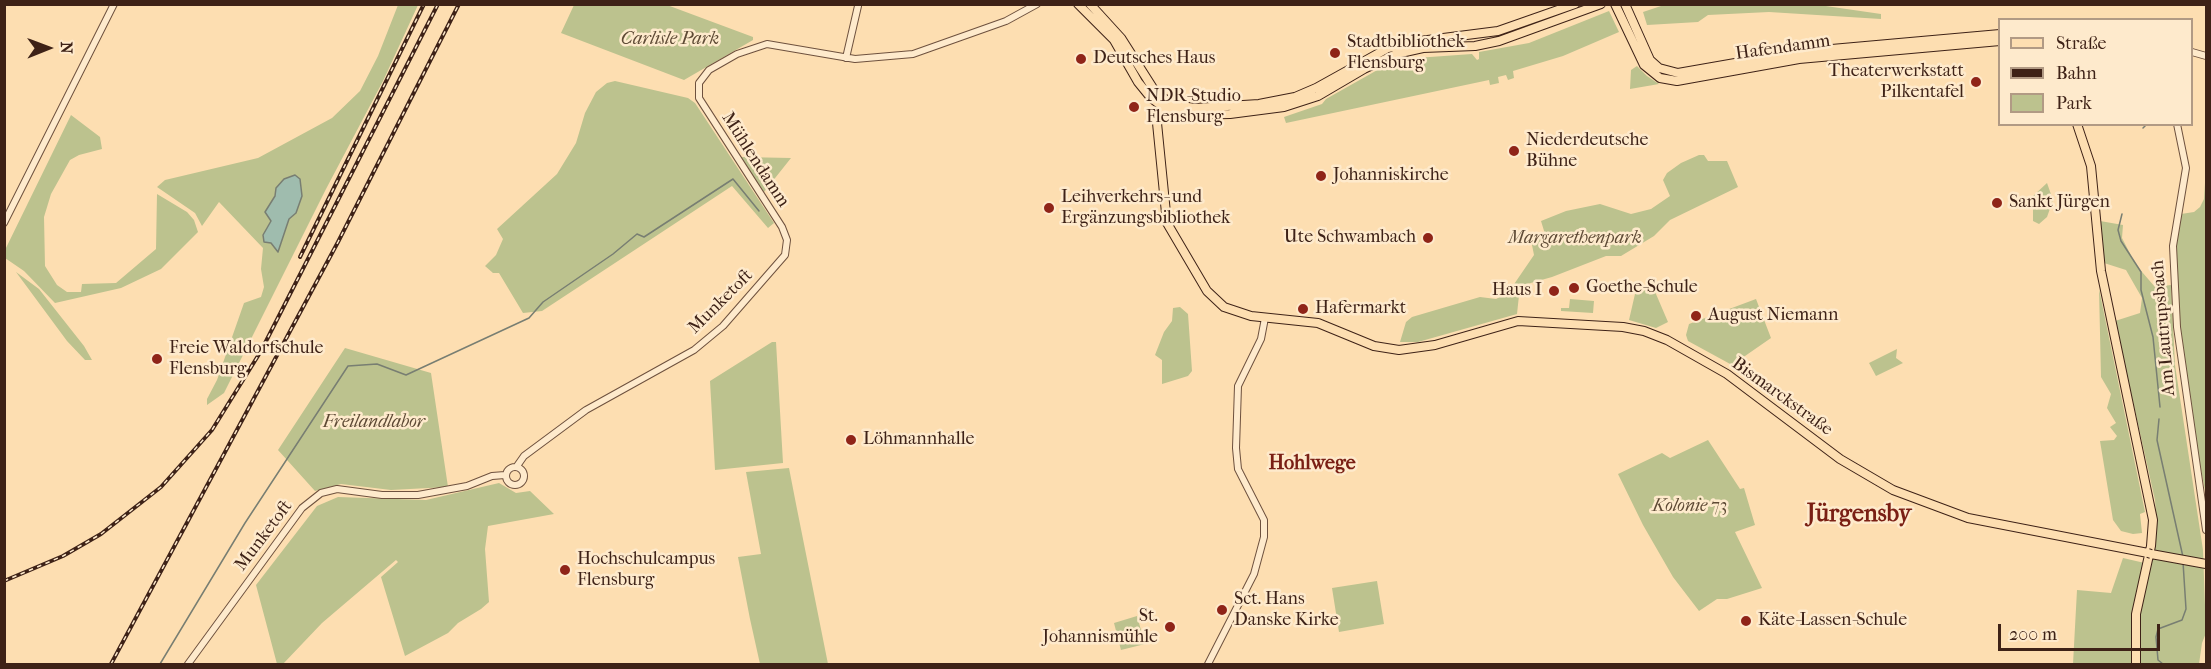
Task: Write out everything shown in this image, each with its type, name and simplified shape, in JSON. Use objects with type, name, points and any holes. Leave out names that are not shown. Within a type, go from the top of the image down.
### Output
[{"type":"main road","points":[[1090,4],[1121,38],[1145,80],[1164,105]]},
{"type":"main road","points":[[1164,105],[1195,108],[1280,101],[1316,88],[1388,48],[1412,42],[1498,31],[1575,4]]},
{"type":"main road","points":[[1078,5],[1114,40],[1138,82],[1164,105],[1187,115],[1206,115],[1284,107],[1318,96],[1364,69],[1396,54],[1423,48],[1474,46],[1499,41],[1601,4]]},
{"type":"main road","name":"Hafendamm","points":[[1615,4],[1644,65],[1656,76],[1677,81],[1798,59],[1998,41]]},
{"type":"main road","name":"Hafendamm","points":[[1625,4],[1650,60],[1659,68],[1678,73],[1798,52],[1998,34]]},
{"type":"main road","name":"Bismarckstraße","points":[[1164,105],[1157,133],[1165,212],[1172,235],[1215,300],[1236,312],[1265,318],[1318,323],[1374,346],[1399,350],[1435,345],[1518,321],[1623,327],[1644,332],[1667,340],[1727,374],[1840,459],[1893,490],[1959,516],[2206,564]]},
{"type":"main road","points":[[2078,126],[2091,166],[2101,271],[2150,499],[2152,536],[2136,614],[2136,664]]},
{"type":"street","points":[[4,223],[114,4]]},
{"type":"street","points":[[858,6],[846,58],[881,59],[920,52],[1006,21],[1037,5]]},
{"type":"street","name":"Mühlendamm","points":[[787,248],[782,227],[703,108],[698,89],[709,70],[737,54],[767,44],[846,58]]},
{"type":"street","name":"Am Lautrupsbach","points":[[2177,126],[2186,168],[2173,246],[2176,327],[2206,530]]},
{"type":"street","name":"Munketoft","points":[[505,475],[509,468],[517,466],[524,456],[586,410],[694,350],[723,326],[781,261],[787,248]]},
{"type":"street","points":[[1208,664],[1254,574],[1264,537],[1264,520],[1260,508],[1238,469],[1236,406],[1238,386],[1262,339],[1265,318]]},
{"type":"street","name":"Munketoft","points":[[505,475],[511,484],[520,483],[525,475],[517,466]]},
{"type":"street","name":"Munketoft","points":[[189,664],[303,508],[312,499],[337,489],[382,495],[418,495],[467,486],[492,476],[505,475]]},
{"type":"green space","points":[[1812,4],[1881,14],[1881,19],[1769,12],[1708,15],[1698,22],[1647,25],[1643,12],[1664,5]]},
{"type":"green space","points":[[398,5],[418,5],[383,81],[224,393],[207,405],[207,399],[217,380],[244,303],[261,297],[264,287],[261,269],[263,248],[219,202],[202,226],[195,213],[157,187],[165,180],[258,158],[332,118],[360,91],[378,56]],"holes":[[[275,196],[296,213],[289,219],[280,241],[274,247],[266,229],[271,221],[265,212]]]},
{"type":"green space","name":"Carlisle Park","points":[[574,5],[667,5],[753,37],[753,40],[684,80],[561,33]]},
{"type":"green space","points":[[1609,11],[1619,32],[1563,56],[1513,71],[1514,78],[1508,80],[1506,75],[1498,77],[1499,83],[1490,85],[1489,80],[1286,123],[1284,117],[1322,104],[1326,99],[1388,64],[1416,58],[1472,54],[1477,60],[1479,52],[1529,43]]},
{"type":"green space","points":[[1637,66],[1659,84],[1630,89],[1631,70]]},
{"type":"green space","points":[[615,81],[688,98],[695,103],[774,223],[768,228],[732,186],[542,311],[523,313],[499,273],[493,273],[485,266],[496,255],[503,239],[497,229],[557,174],[576,143],[585,113],[596,92],[607,83]]},
{"type":"green space","points":[[71,115],[100,137],[102,149],[79,155],[70,160],[51,194],[44,217],[45,266],[57,285],[67,292],[81,292],[82,284],[116,283],[156,249],[157,194],[187,212],[194,220],[198,232],[161,269],[121,288],[55,303],[24,271],[5,258],[5,250]]},
{"type":"green space","name":"Margarethenpark","points":[[1704,155],[1708,161],[1727,161],[1738,187],[1670,220],[1654,236],[1621,256],[1606,256],[1552,277],[1520,286],[1517,314],[1418,342],[1400,342],[1406,322],[1412,317],[1480,297],[1496,299],[1508,293],[1534,255],[1531,240],[1545,234],[1541,221],[1566,211],[1600,204],[1631,214],[1651,209],[1670,196],[1663,180],[1667,173],[1681,163]]},
{"type":"green space","points":[[741,157],[791,158],[764,192]]},
{"type":"green space","points":[[2047,183],[2053,200],[2047,217],[2039,224],[2033,221],[2033,196]]},
{"type":"green space","points":[[2205,183],[2206,495],[2190,416],[2180,339],[2175,245],[2181,214],[2194,212],[2200,207],[2204,199]]},
{"type":"green space","points":[[2100,221],[2123,225],[2122,238],[2136,265],[2155,287],[2171,285],[2175,365],[2203,550],[2206,633],[2199,664],[2073,664],[2077,590],[2111,593],[2123,558],[2149,564],[2157,529],[2155,500],[2115,321],[2140,313],[2142,298],[2126,270],[2104,263]]},
{"type":"green space","points":[[16,272],[39,289],[84,346],[92,360],[85,360],[67,341]]},
{"type":"green space","points":[[1653,287],[1668,322],[1656,328],[1629,320],[1635,294]]},
{"type":"green space","points":[[2099,289],[2145,512],[2140,514],[2142,533],[2133,534],[2121,531],[2113,520],[2100,441],[2114,440],[2117,436],[2110,427],[2116,423],[2107,408],[2111,394],[2101,377]]},
{"type":"green space","points":[[1570,299],[1594,301],[1593,313],[1561,311],[1561,308],[1569,308]]},
{"type":"green space","points":[[1756,299],[1771,338],[1732,365],[1688,341],[1686,335],[1689,324]]},
{"type":"green space","points":[[1180,307],[1188,314],[1192,371],[1188,376],[1162,384],[1162,360],[1155,355],[1164,332],[1172,321],[1173,308]]},
{"type":"green space","points":[[772,342],[776,342],[783,463],[715,470],[710,381]]},
{"type":"green space","name":"Freilandlabor","points":[[345,348],[431,373],[448,487],[391,490],[341,484],[315,491],[278,450]]},
{"type":"green space","points":[[1897,349],[1896,358],[1903,363],[1876,376],[1869,363]]},
{"type":"green space","name":"Kolonie 73","points":[[1708,440],[1740,489],[1744,488],[1755,525],[1735,532],[1762,588],[1727,599],[1717,599],[1699,611],[1673,577],[1643,525],[1618,474],[1662,453],[1670,458]]},
{"type":"green space","points":[[789,468],[828,664],[760,664],[750,619],[738,557],[761,554],[746,472]]},
{"type":"green space","points":[[499,483],[516,493],[530,491],[554,514],[488,526],[485,549],[489,602],[481,609],[458,623],[448,633],[405,656],[381,577],[398,562],[396,560],[322,623],[283,664],[277,664],[256,585],[317,506],[338,497],[426,500]]},
{"type":"green space","points":[[1377,581],[1384,624],[1339,632],[1332,588]]},
{"type":"green space","points":[[1137,616],[1145,644],[1121,650],[1114,623]]},
{"type":"shaded area","points":[[295,175],[300,179],[302,196],[296,213],[289,219],[278,252],[271,243],[264,242],[263,235],[271,221],[265,212],[275,196],[276,188],[284,179]]},
{"type":"waterway","points":[[160,664],[245,523],[348,366],[377,364],[406,375],[529,318],[543,302],[613,254],[637,234],[644,237],[733,179],[759,211]]},
{"type":"waterway","points":[[2122,214],[2118,230],[2121,241],[2141,272],[2141,290],[2153,337],[2160,407]]},
{"type":"waterway","points":[[2159,419],[2157,440],[2183,557]]},
{"type":"waterway","points":[[2163,664],[2158,660],[2156,637],[2158,629],[2182,620],[2186,609],[2183,562]]},
{"type":"railway","points":[[300,257],[424,4]]},
{"type":"railway","points":[[4,581],[63,556],[101,534],[161,487],[212,430],[261,351],[438,4]]},
{"type":"railway","points":[[111,664],[338,242],[459,4]]},
{"type":"place","name":"Stadtbibliothek Flensburg","points":[[1335,53]]},
{"type":"place","name":"Deutsches Haus","points":[[1081,59]]},
{"type":"place","name":"Theaterwerkstatt Pilkentafel","points":[[1976,82]]},
{"type":"place","name":"NDR-Studio Flensburg","points":[[1134,107]]},
{"type":"place","name":"Niederdeutsche Bühne","points":[[1514,151]]},
{"type":"place","name":"Johanniskirche","points":[[1321,176]]},
{"type":"place","name":"Sankt Jürgen","points":[[1997,203]]},
{"type":"place","name":"Leihverkehrs- und Ergänzungsbibliothek","points":[[1049,208]]},
{"type":"place","name":"Ute Schwambach","points":[[1428,238]]},
{"type":"place","name":"Goethe-Schule","points":[[1574,288]]},
{"type":"place","name":"Haus I","points":[[1554,291]]},
{"type":"place","name":"Hafermarkt","points":[[1303,309]]},
{"type":"place","name":"August Niemann","points":[[1696,316]]},
{"type":"place","name":"Freie Waldorfschule Flensburg","points":[[157,359]]},
{"type":"place","name":"Löhmannhalle","points":[[851,440]]},
{"type":"place","name":"Hochschulcampus Flensburg","points":[[565,570]]},
{"type":"place","name":"Sct. Hans Danske Kirke","points":[[1222,610]]},
{"type":"place","name":"Käte-Lassen-Schule","points":[[1746,621]]},
{"type":"place","name":"St. Johannismühle","points":[[1170,627]]},
{"type":"district","name":"Hohlwege","points":[[1312,464]]},
{"type":"district","name":"Jürgensby","points":[[1859,515]]}]
